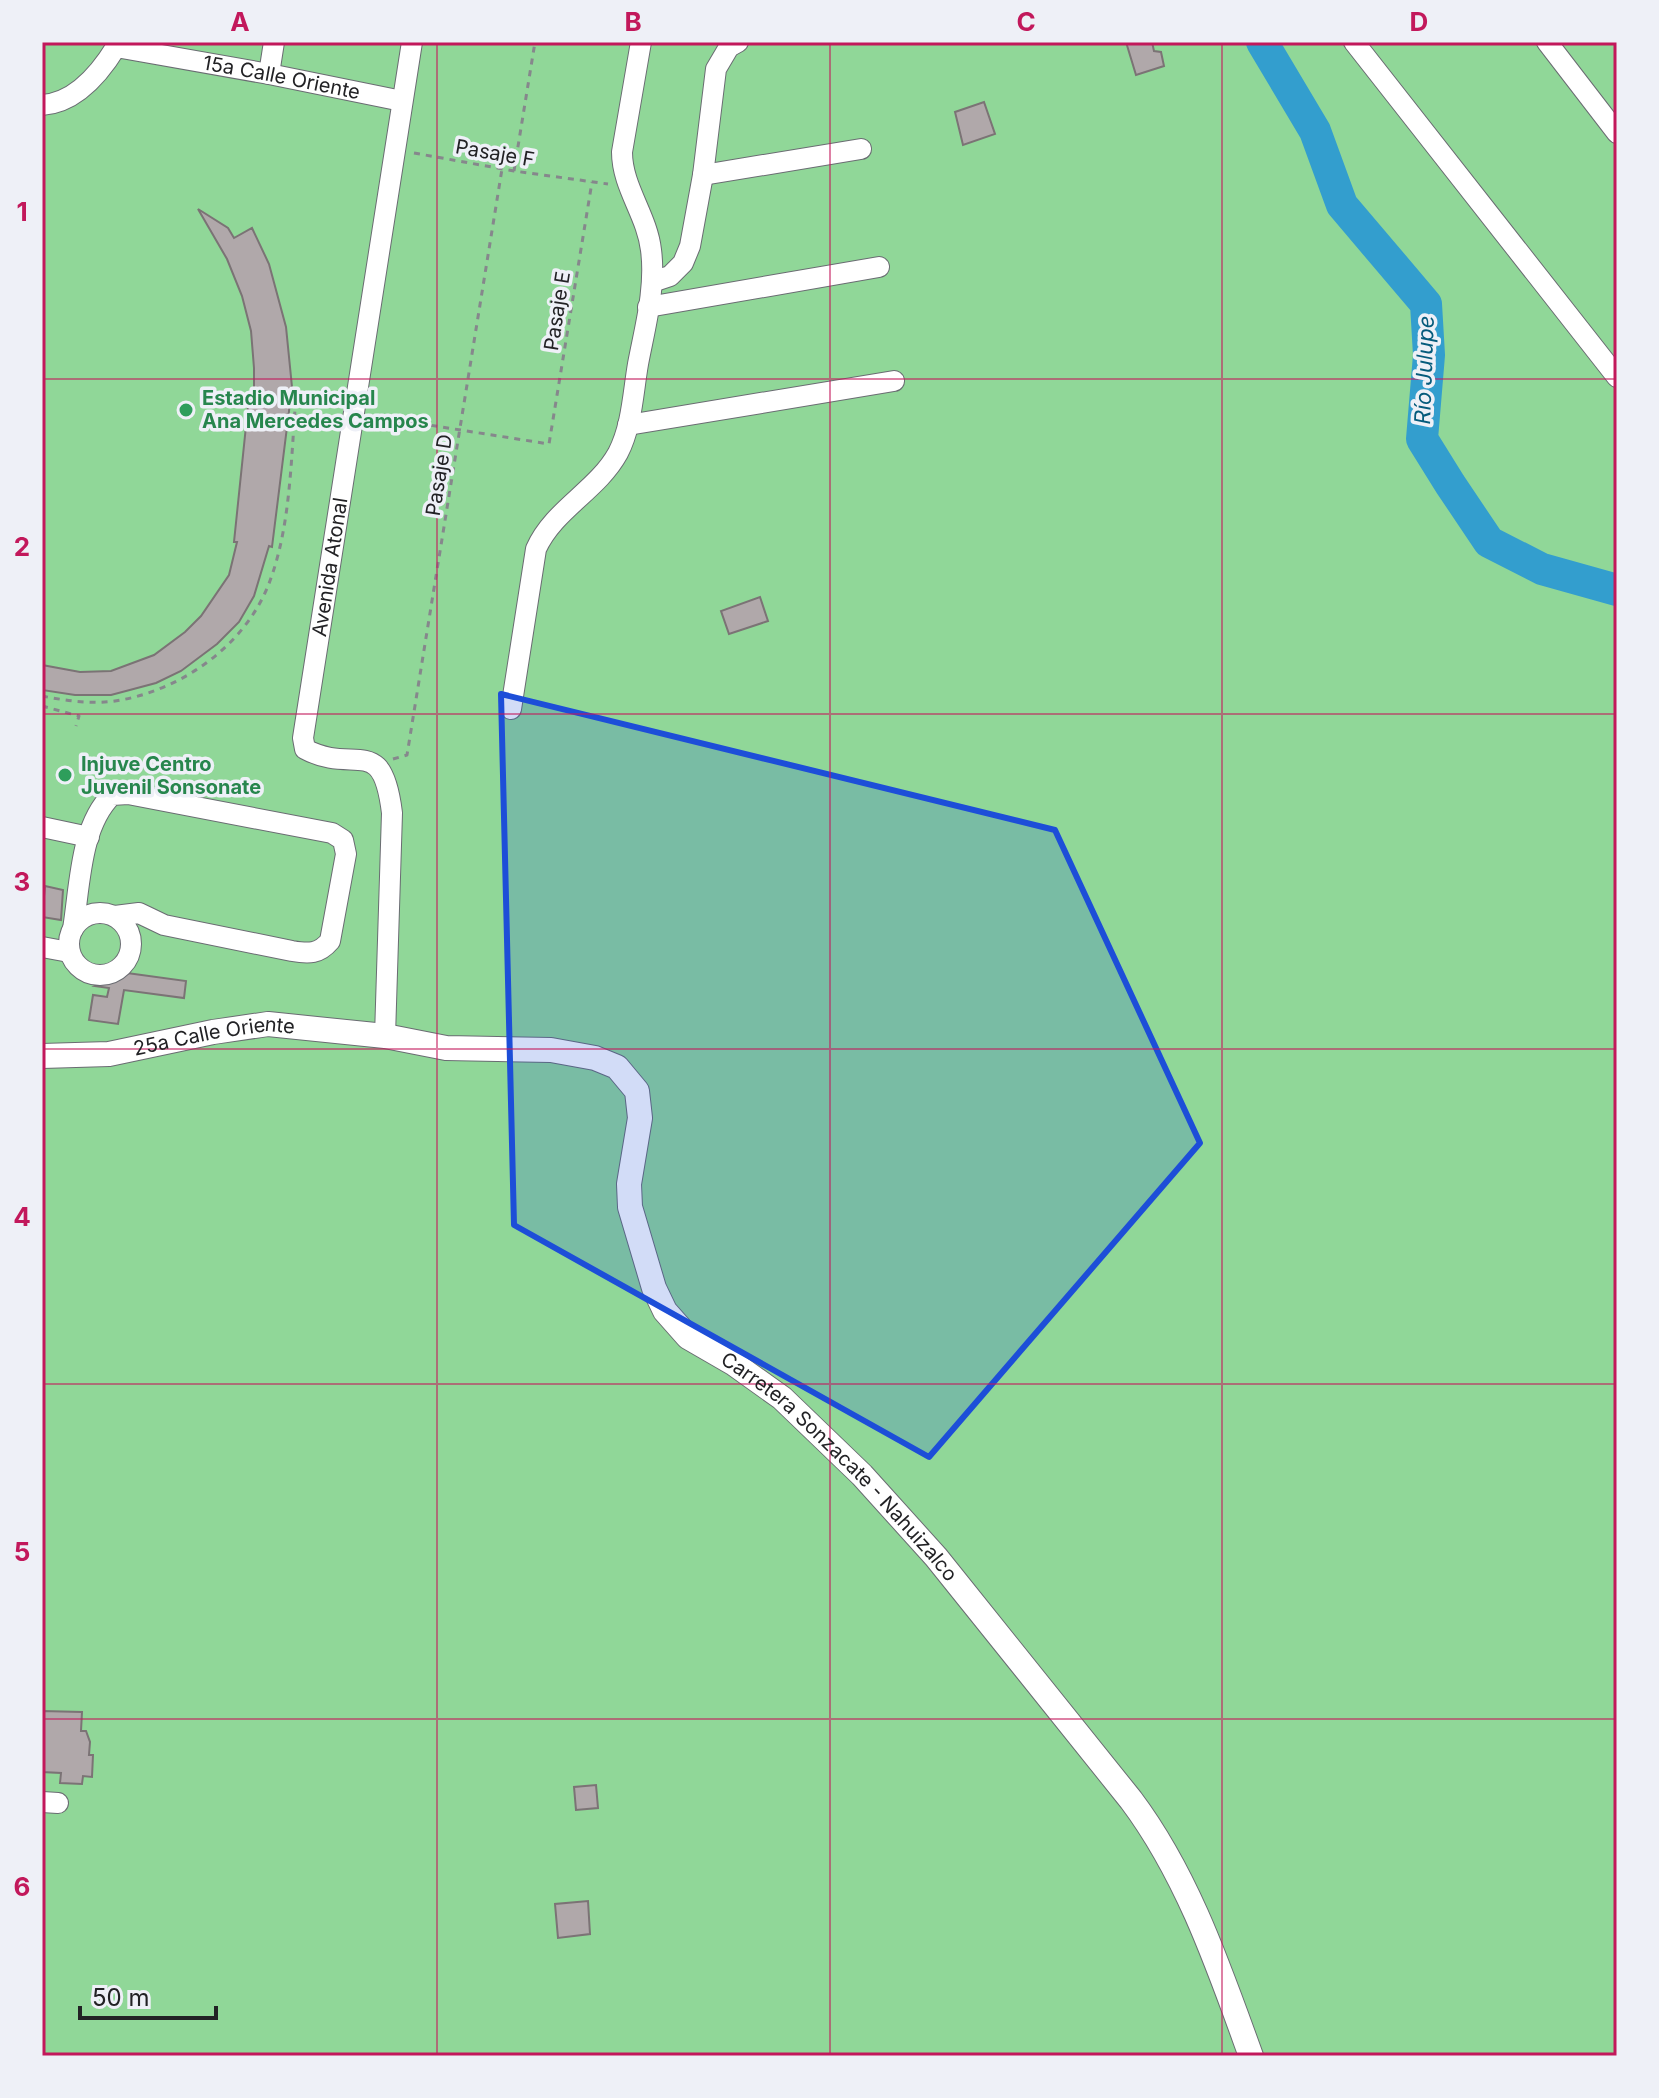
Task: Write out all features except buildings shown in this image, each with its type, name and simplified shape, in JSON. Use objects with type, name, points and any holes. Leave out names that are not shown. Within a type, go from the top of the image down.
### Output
[{"type":"street","points":[[269,74],[274,42]]},
{"type":"street","name":"Avenida Atonal","points":[[383,771],[369,762],[316,755],[305,749],[303,738],[412,42]]},
{"type":"street","points":[[511,709],[536,549],[543,533],[556,517],[603,475],[618,452],[628,425],[652,282],[651,248],[622,169],[622,152],[641,42]]},
{"type":"street","points":[[652,282],[670,276],[683,263],[690,246],[703,175],[716,69],[729,47],[738,42]]},
{"type":"street","points":[[1354,42],[1617,377]]},
{"type":"street","points":[[1547,42],[1617,133]]},
{"type":"street","name":"15a Calle Oriente","points":[[42,105],[50,105],[78,92],[101,71],[117,45],[402,101]]},
{"type":"street","points":[[703,175],[861,149]]},
{"type":"street","points":[[648,307],[879,267]]},
{"type":"street","points":[[628,425],[894,381]]},
{"type":"street","points":[[383,771],[392,813],[385,1036]]},
{"type":"street","points":[[73,929],[81,919],[92,914],[110,914],[139,913],[164,925],[308,954],[322,951],[330,941],[346,854],[343,840],[332,833],[128,794],[112,795],[102,805],[89,837],[69,940],[69,952],[80,968],[88,973],[107,975],[116,972],[129,958],[132,939],[123,922],[110,914],[89,894],[81,879]]},
{"type":"street","points":[[42,827],[89,837]]},
{"type":"street","points":[[132,939],[164,925]]},
{"type":"street","points":[[42,947],[69,952]]},
{"type":"street","name":"25a Calle Oriente","points":[[42,1056],[109,1054],[268,1024],[385,1036]]},
{"type":"street","name":"Carretera Sonzacate - Nahuizalco","points":[[385,1036],[446,1048],[551,1050],[580,1054],[607,1062],[631,1080],[637,1091],[640,1118],[629,1184],[630,1207],[654,1288],[665,1311],[688,1337],[733,1363],[782,1398],[862,1475],[936,1557],[1131,1800],[1147,1821],[1200,1921],[1251,2056]]},
{"type":"path","points":[[514,171],[535,42]]},
{"type":"path","name":"Pasaje F","points":[[394,149],[592,182]]},
{"type":"path","name":"Pasaje D","points":[[383,771],[389,761],[407,755],[502,169]]},
{"type":"path","name":"Pasaje E","points":[[461,430],[549,444],[592,182]]},
{"type":"path","points":[[42,696],[94,703],[147,694],[190,675],[221,651],[249,622],[262,600],[277,560],[296,397]]},
{"type":"path","points":[[354,413],[461,430]]},
{"type":"path","points":[[42,706],[79,716],[76,726]]},
{"type":"highlighted area","points":[[501,694],[1055,830],[1200,1143],[929,1457],[514,1225]]},
{"type":"green space","points":[[42,42],[1617,42],[1617,2056],[42,2056]]},
{"type":"waterway","name":"Río Julupe","points":[[1262,42],[1315,131],[1342,205],[1426,304],[1429,355],[1422,439],[1450,484],[1489,542],[1542,569],[1617,590]]},
{"type":"place","name":"Estadio Municipal Ana Mercedes Campos","points":[[186,410]]},
{"type":"place","name":"Injuve Centro Juvenil Sonsonate","points":[[65,775]]}]
